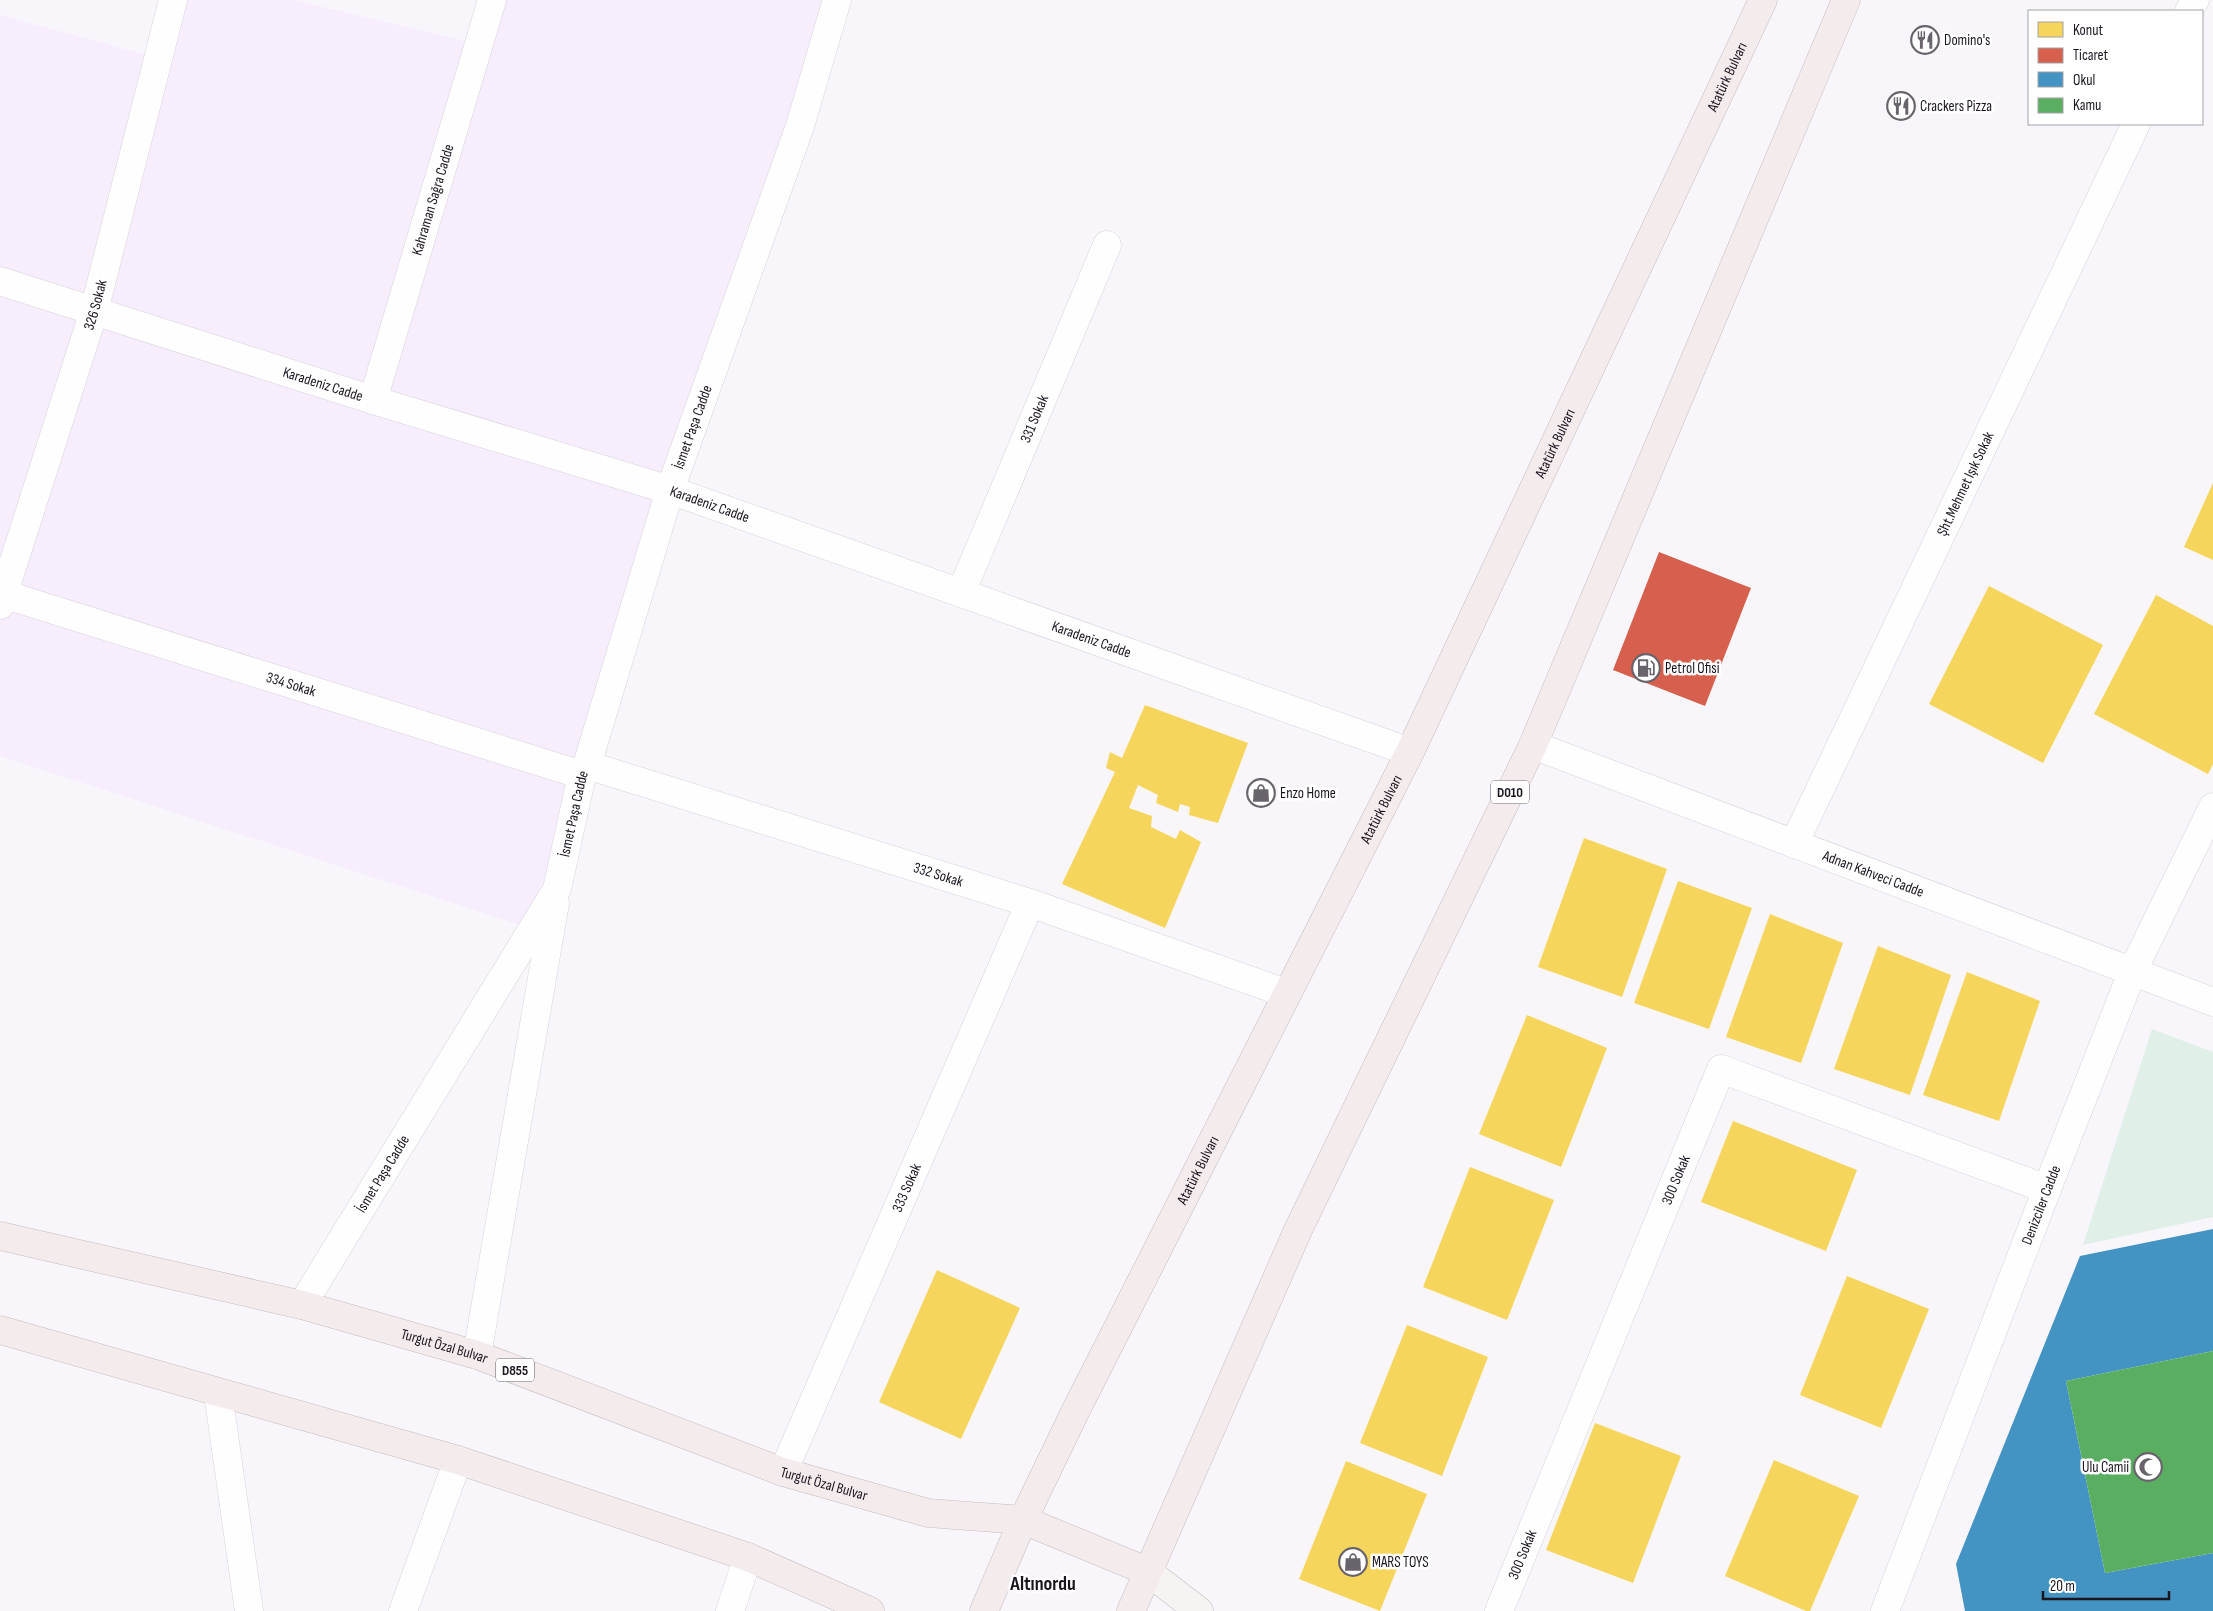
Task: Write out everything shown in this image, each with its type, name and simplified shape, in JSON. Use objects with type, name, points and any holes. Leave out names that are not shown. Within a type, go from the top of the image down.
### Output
[{"type":"highway","name":"Atatürk Bulvarı","points":[[984,1611],[1023,1520],[1075,1412],[1410,752],[1763,0]]},
{"type":"highway","name":"D010","points":[[1131,1611],[1146,1571],[1298,1230],[1533,745],[1846,0]]},
{"type":"highway","name":"Turgut Özal Bulvar","points":[[0,1236],[302,1304],[476,1355],[783,1472],[928,1513],[1023,1520],[1146,1571]]},
{"type":"highway","points":[[0,1330],[458,1460],[748,1558],[870,1611]]},
{"type":"main road","points":[[1146,1571],[1198,1611]]},
{"type":"street","name":"326 Sokak","points":[[1,597],[94,311],[173,0]]},
{"type":"street","name":"Kahraman Sağra Cadde","points":[[373,400],[492,0]]},
{"type":"street","name":"İsmet Paşa Cadde","points":[[476,1355],[557,889],[585,770],[670,490],[800,126],[837,0]]},
{"type":"street","name":"Şht.Mehmet lşık Sokak","points":[[1794,844],[2136,125]]},
{"type":"street","name":"331 Sokak","points":[[961,593],[1107,245]]},
{"type":"street","name":"Karadeniz Cadde","points":[[0,281],[373,400],[670,490],[1410,752]]},
{"type":"street","name":"334 Sokak","points":[[1,597],[585,770]]},
{"type":"street","name":"Adnan Kahveci Cadde","points":[[1533,745],[2133,970],[2213,1002]]},
{"type":"street","name":"332 Sokak","points":[[585,770],[1030,903],[1286,993]]},
{"type":"street","name":"Denizciler Cadde","points":[[1885,1611],[2133,970],[2213,807]]},
{"type":"street","name":"İsmet Paşa Cadde","points":[[302,1304],[557,889]]},
{"type":"street","name":"333 Sokak","points":[[783,1472],[1030,903]]},
{"type":"street","name":"300 Sokak","points":[[1499,1611],[1721,1069],[2047,1189]]},
{"type":"street","points":[[218,1393],[249,1611]]},
{"type":"street","points":[[403,1611],[458,1460]]},
{"type":"street","points":[[730,1611],[748,1558]]},
{"type":"shaded area","points":[[173,0],[293,0],[478,44],[492,0],[835,0],[532,929],[0,756],[0,15],[158,58]]},
{"type":"shaded area","points":[[2152,1029],[2213,1052],[2213,1217],[2083,1245]]},
{"type":"building: Konut","points":[[2213,483],[2213,560],[2184,547]]},
{"type":"building: Konut","points":[[1989,586],[2103,645],[2043,763],[1929,704]]},
{"type":"building: Konut","points":[[2156,595],[2213,626],[2213,764],[2208,774],[2094,714]]},
{"type":"building: Konut","points":[[1145,705],[1248,743],[1218,823],[1189,815],[1190,807],[1180,804],[1178,812],[1156,803],[1158,795],[1138,785],[1129,808],[1152,816],[1151,827],[1176,839],[1180,830],[1201,842],[1165,928],[1062,884],[1115,772],[1106,768],[1110,752],[1122,758]]},
{"type":"building: Konut","points":[[1584,838],[1667,869],[1622,997],[1538,967]]},
{"type":"building: Konut","points":[[1678,881],[1752,908],[1709,1029],[1634,1003]]},
{"type":"building: Konut","points":[[1770,914],[1843,943],[1801,1063],[1726,1037]]},
{"type":"building: Konut","points":[[1878,946],[1951,975],[1910,1095],[1834,1069]]},
{"type":"building: Konut","points":[[1967,972],[2040,1001],[1999,1121],[1923,1095]]},
{"type":"building: Konut","points":[[1527,1015],[1607,1048],[1561,1167],[1479,1134]]},
{"type":"building: Konut","points":[[1733,1121],[1857,1170],[1826,1251],[1701,1202]]},
{"type":"building: Konut","points":[[1470,1167],[1554,1200],[1507,1320],[1423,1287]]},
{"type":"building: Konut","points":[[937,1270],[1020,1308],[961,1439],[879,1402]]},
{"type":"building: Konut","points":[[1847,1276],[1929,1309],[1881,1428],[1800,1395]]},
{"type":"building: Konut","points":[[1407,1325],[1488,1357],[1442,1476],[1360,1443]]},
{"type":"building: Konut","points":[[1595,1423],[1681,1456],[1633,1583],[1546,1550]]},
{"type":"building: Konut","points":[[1774,1460],[1859,1496],[1810,1611],[1806,1611],[1725,1576]]},
{"type":"building: Konut","points":[[1346,1461],[1427,1494],[1380,1611],[1299,1579]]},
{"type":"building: Ticaret","points":[[1659,552],[1751,588],[1705,706],[1613,670]]},
{"type":"building: Okul","points":[[2213,1229],[2213,1351],[2066,1381],[2105,1573],[2213,1553],[2213,1611],[1965,1611],[1956,1564],[2080,1256]]},
{"type":"building: Kamu","name":"Ulu Camii","points":[[2213,1351],[2213,1553],[2105,1573],[2066,1381]]},
{"type":"place","name":"Domino's","points":[[1925,40]]},
{"type":"place","name":"Crackers Pizza","points":[[1901,106]]},
{"type":"place","name":"Petrol Ofisi","points":[[1646,668]]},
{"type":"place","name":"Enzo Home","points":[[1261,793]]},
{"type":"place","name":"Ulu Camii","points":[[2148,1467]]},
{"type":"place","name":"MARS TOYS","points":[[1353,1562]]},
{"type":"district","name":"Altınordu","points":[[1043,1583]]}]
